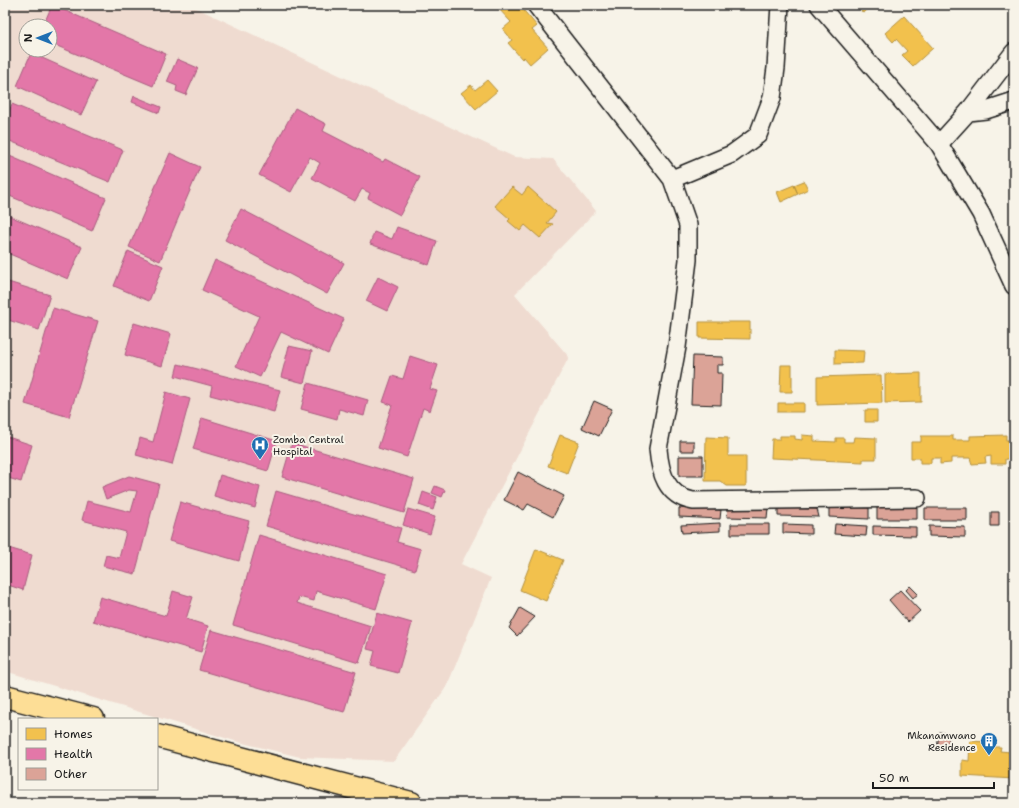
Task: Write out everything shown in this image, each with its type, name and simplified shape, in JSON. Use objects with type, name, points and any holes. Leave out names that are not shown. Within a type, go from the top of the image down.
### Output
[{"type":"highway","points":[[5,696],[88,718]]},
{"type":"highway","points":[[158,736],[411,803]]},
{"type":"street","points":[[536,5],[672,179],[688,225],[688,260],[677,347],[658,449],[659,466],[668,486],[682,499],[693,501],[917,498]]},
{"type":"street","points":[[672,179],[732,154],[758,135],[772,98],[776,68],[780,5]]},
{"type":"street","points":[[819,5],[939,144],[981,214],[1014,286]]},
{"type":"street","points":[[939,144],[968,112],[1014,52]]},
{"type":"street","points":[[968,112],[1000,106],[1014,101]]},
{"type":"shaded area","name":"Zomba Central Hospital","points":[[5,5],[190,5],[514,157],[553,159],[596,211],[515,294],[569,357],[461,564],[491,578],[447,686],[394,761],[300,757],[235,741],[5,671]]},
{"type":"building: Homes","points":[[499,5],[519,5],[537,26],[532,30],[548,48],[530,64],[524,57],[522,59],[508,43],[512,40],[503,29],[511,22],[497,7]]},
{"type":"building: Homes","points":[[856,5],[874,5],[863,13]]},
{"type":"building: Homes","points":[[904,16],[933,48],[913,66],[902,55],[907,51],[896,39],[893,42],[885,33]]},
{"type":"building: Homes","points":[[487,80],[497,91],[476,109],[461,93],[471,85],[475,90]]},
{"type":"building: Homes","points":[[804,181],[808,189],[798,194],[794,185]]},
{"type":"building: Homes","points":[[794,185],[798,194],[781,202],[777,192]]},
{"type":"building: Homes","points":[[512,187],[522,195],[528,187],[556,212],[547,223],[553,224],[540,238],[525,225],[520,231],[508,221],[510,219],[495,206]]},
{"type":"building: Homes","points":[[699,322],[750,322],[750,339],[699,338]]},
{"type":"building: Homes","points":[[835,350],[864,351],[863,363],[835,364]]},
{"type":"building: Homes","points":[[781,365],[792,365],[792,392],[780,392]]},
{"type":"building: Homes","points":[[921,373],[921,402],[885,403],[885,374]]},
{"type":"building: Homes","points":[[881,375],[882,403],[817,405],[817,377]]},
{"type":"building: Homes","points":[[778,403],[804,403],[804,412],[778,412]]},
{"type":"building: Homes","points":[[865,410],[877,410],[877,422],[865,422]]},
{"type":"building: Homes","points":[[560,435],[579,442],[567,473],[548,466]]},
{"type":"building: Homes","points":[[802,435],[814,436],[814,441],[836,442],[836,438],[844,438],[844,442],[853,442],[854,437],[876,438],[876,459],[863,459],[863,462],[771,458],[772,439],[780,439],[780,436],[795,436],[795,439],[802,440]]},
{"type":"building: Homes","points":[[1006,435],[1006,440],[1014,440],[1014,459],[1005,459],[1005,464],[991,464],[991,456],[985,457],[986,463],[972,464],[970,458],[951,458],[951,463],[940,464],[940,458],[931,458],[931,463],[920,463],[920,458],[911,458],[911,442],[921,442],[921,436],[953,436],[953,440],[970,440],[970,436]]},
{"type":"building: Homes","points":[[706,437],[728,438],[728,456],[746,456],[746,486],[727,486],[720,481],[705,481]]},
{"type":"building: Homes","points":[[536,549],[563,560],[546,601],[520,590]]},
{"type":"building: Homes","name":"Mkanamwano Residence","points":[[970,741],[988,742],[987,747],[1001,747],[1000,751],[1010,752],[1009,767],[1014,768],[1014,779],[962,776],[962,760],[969,761]]},
{"type":"building: Health","points":[[52,5],[166,54],[153,86],[58,46],[58,18],[46,18]]},
{"type":"building: Health","points":[[29,58],[42,58],[96,82],[81,115],[17,86]]},
{"type":"building: Health","points":[[177,59],[198,68],[186,95],[176,91],[177,86],[167,82]]},
{"type":"building: Health","points":[[134,96],[161,107],[159,113],[132,102]]},
{"type":"building: Health","points":[[12,104],[123,150],[110,182],[5,139],[5,121]]},
{"type":"building: Health","points":[[295,108],[326,124],[323,131],[383,162],[385,159],[420,177],[400,215],[368,198],[370,193],[362,189],[355,201],[312,178],[320,163],[310,157],[291,192],[259,175]]},
{"type":"building: Health","points":[[170,153],[200,167],[160,261],[129,247]]},
{"type":"building: Health","points":[[5,154],[106,198],[92,231],[5,194]]},
{"type":"building: Health","points":[[241,209],[344,263],[327,294],[225,240]]},
{"type":"building: Health","points":[[5,214],[82,247],[68,279],[5,252]]},
{"type":"building: Health","points":[[397,227],[437,241],[429,265],[370,244],[374,232],[392,239]]},
{"type":"building: Health","points":[[128,251],[163,266],[149,301],[114,286]]},
{"type":"building: Health","points":[[215,260],[344,319],[328,354],[281,332],[260,377],[236,366],[259,316],[202,290]]},
{"type":"building: Health","points":[[378,277],[398,287],[387,311],[366,301]]},
{"type":"building: Health","points":[[5,281],[50,295],[39,330],[5,319]]},
{"type":"building: Health","points":[[53,308],[98,321],[69,417],[25,404]]},
{"type":"building: Health","points":[[134,323],[171,334],[162,366],[125,355]]},
{"type":"building: Health","points":[[289,346],[312,351],[304,383],[281,377]]},
{"type":"building: Health","points":[[410,356],[438,365],[430,389],[437,391],[430,411],[423,408],[407,457],[378,448],[392,405],[383,402],[392,376],[403,379]]},
{"type":"building: Health","points":[[178,364],[280,390],[274,412],[210,395],[212,386],[175,376]]},
{"type":"building: Health","points":[[308,383],[368,400],[364,416],[339,409],[337,419],[301,409]]},
{"type":"building: Health","points":[[166,392],[190,399],[172,465],[136,455],[140,438],[153,442]]},
{"type":"building: Health","points":[[202,418],[277,441],[268,471],[193,449]]},
{"type":"building: Health","points":[[5,436],[32,445],[21,482],[5,477]]},
{"type":"building: Health","points":[[292,443],[414,479],[404,513],[282,477]]},
{"type":"building: Health","points":[[220,475],[260,487],[255,508],[214,496]]},
{"type":"building: Health","points":[[129,476],[159,484],[135,574],[103,566],[106,555],[119,558],[126,532],[82,520],[87,501],[131,512],[137,491],[129,490],[106,499],[102,487]]},
{"type":"building: Health","points":[[435,486],[445,490],[442,497],[432,493]]},
{"type":"building: Health","points":[[276,491],[401,528],[397,542],[421,549],[415,570],[266,526]]},
{"type":"building: Health","points":[[423,492],[437,497],[433,510],[419,505]]},
{"type":"building: Health","points":[[180,502],[249,521],[239,561],[169,541]]},
{"type":"building: Health","points":[[408,509],[435,517],[430,534],[403,525]]},
{"type":"building: Health","points":[[259,535],[387,574],[376,609],[316,591],[314,601],[299,597],[297,603],[371,626],[359,663],[233,625]]},
{"type":"building: Health","points":[[5,547],[32,555],[23,590],[5,584]]},
{"type":"building: Health","points":[[173,591],[193,597],[186,619],[208,626],[201,652],[93,621],[100,597],[166,616]]},
{"type":"building: Health","points":[[377,613],[412,623],[398,673],[371,666],[375,651],[367,649]]},
{"type":"building: Health","points":[[211,630],[356,672],[344,712],[199,670]]},
{"type":"building: Other","points":[[693,356],[723,357],[723,365],[717,365],[717,373],[722,373],[721,405],[691,404]]},
{"type":"building: Other","points":[[594,401],[612,409],[599,436],[582,428]]},
{"type":"building: Other","points":[[680,441],[694,441],[694,451],[680,451]]},
{"type":"building: Other","points":[[679,456],[703,456],[703,476],[679,476]]},
{"type":"building: Other","points":[[518,472],[564,496],[553,517],[528,504],[524,510],[504,500]]},
{"type":"building: Other","points":[[877,506],[917,507],[917,519],[877,519]]},
{"type":"building: Other","points":[[728,507],[768,508],[767,518],[727,517]]},
{"type":"building: Other","points":[[829,507],[869,508],[869,519],[829,517]]},
{"type":"building: Other","points":[[679,508],[721,510],[720,519],[679,517]]},
{"type":"building: Other","points":[[778,508],[817,509],[819,517],[778,516]]},
{"type":"building: Other","points":[[925,508],[967,508],[967,520],[925,520]]},
{"type":"building: Other","points":[[991,512],[999,512],[999,526],[991,526]]},
{"type":"building: Other","points":[[720,523],[720,531],[682,533],[681,525]]},
{"type":"building: Other","points":[[731,524],[769,524],[769,534],[731,534]]},
{"type":"building: Other","points":[[783,524],[811,525],[811,534],[783,533]]},
{"type":"building: Other","points":[[835,524],[867,526],[866,536],[834,534]]},
{"type":"building: Other","points":[[873,526],[916,527],[916,536],[873,535]]},
{"type":"building: Other","points":[[929,526],[965,527],[965,537],[929,536]]},
{"type":"building: Other","points":[[1013,538],[1014,595],[1011,595]]},
{"type":"building: Other","points":[[910,586],[918,594],[913,598],[906,590]]},
{"type":"building: Other","points":[[900,590],[920,611],[908,622],[889,600]]},
{"type":"building: Other","points":[[520,608],[535,617],[517,636],[509,628]]},
{"type":"building: Other","points":[[939,732],[950,733],[948,747],[946,747],[945,751],[937,750]]},
{"type":"place","name":"Zomba Central Hospital","points":[[260,460]]},
{"type":"place","name":"Mkanamwano Residence","points":[[989,756]]}]
